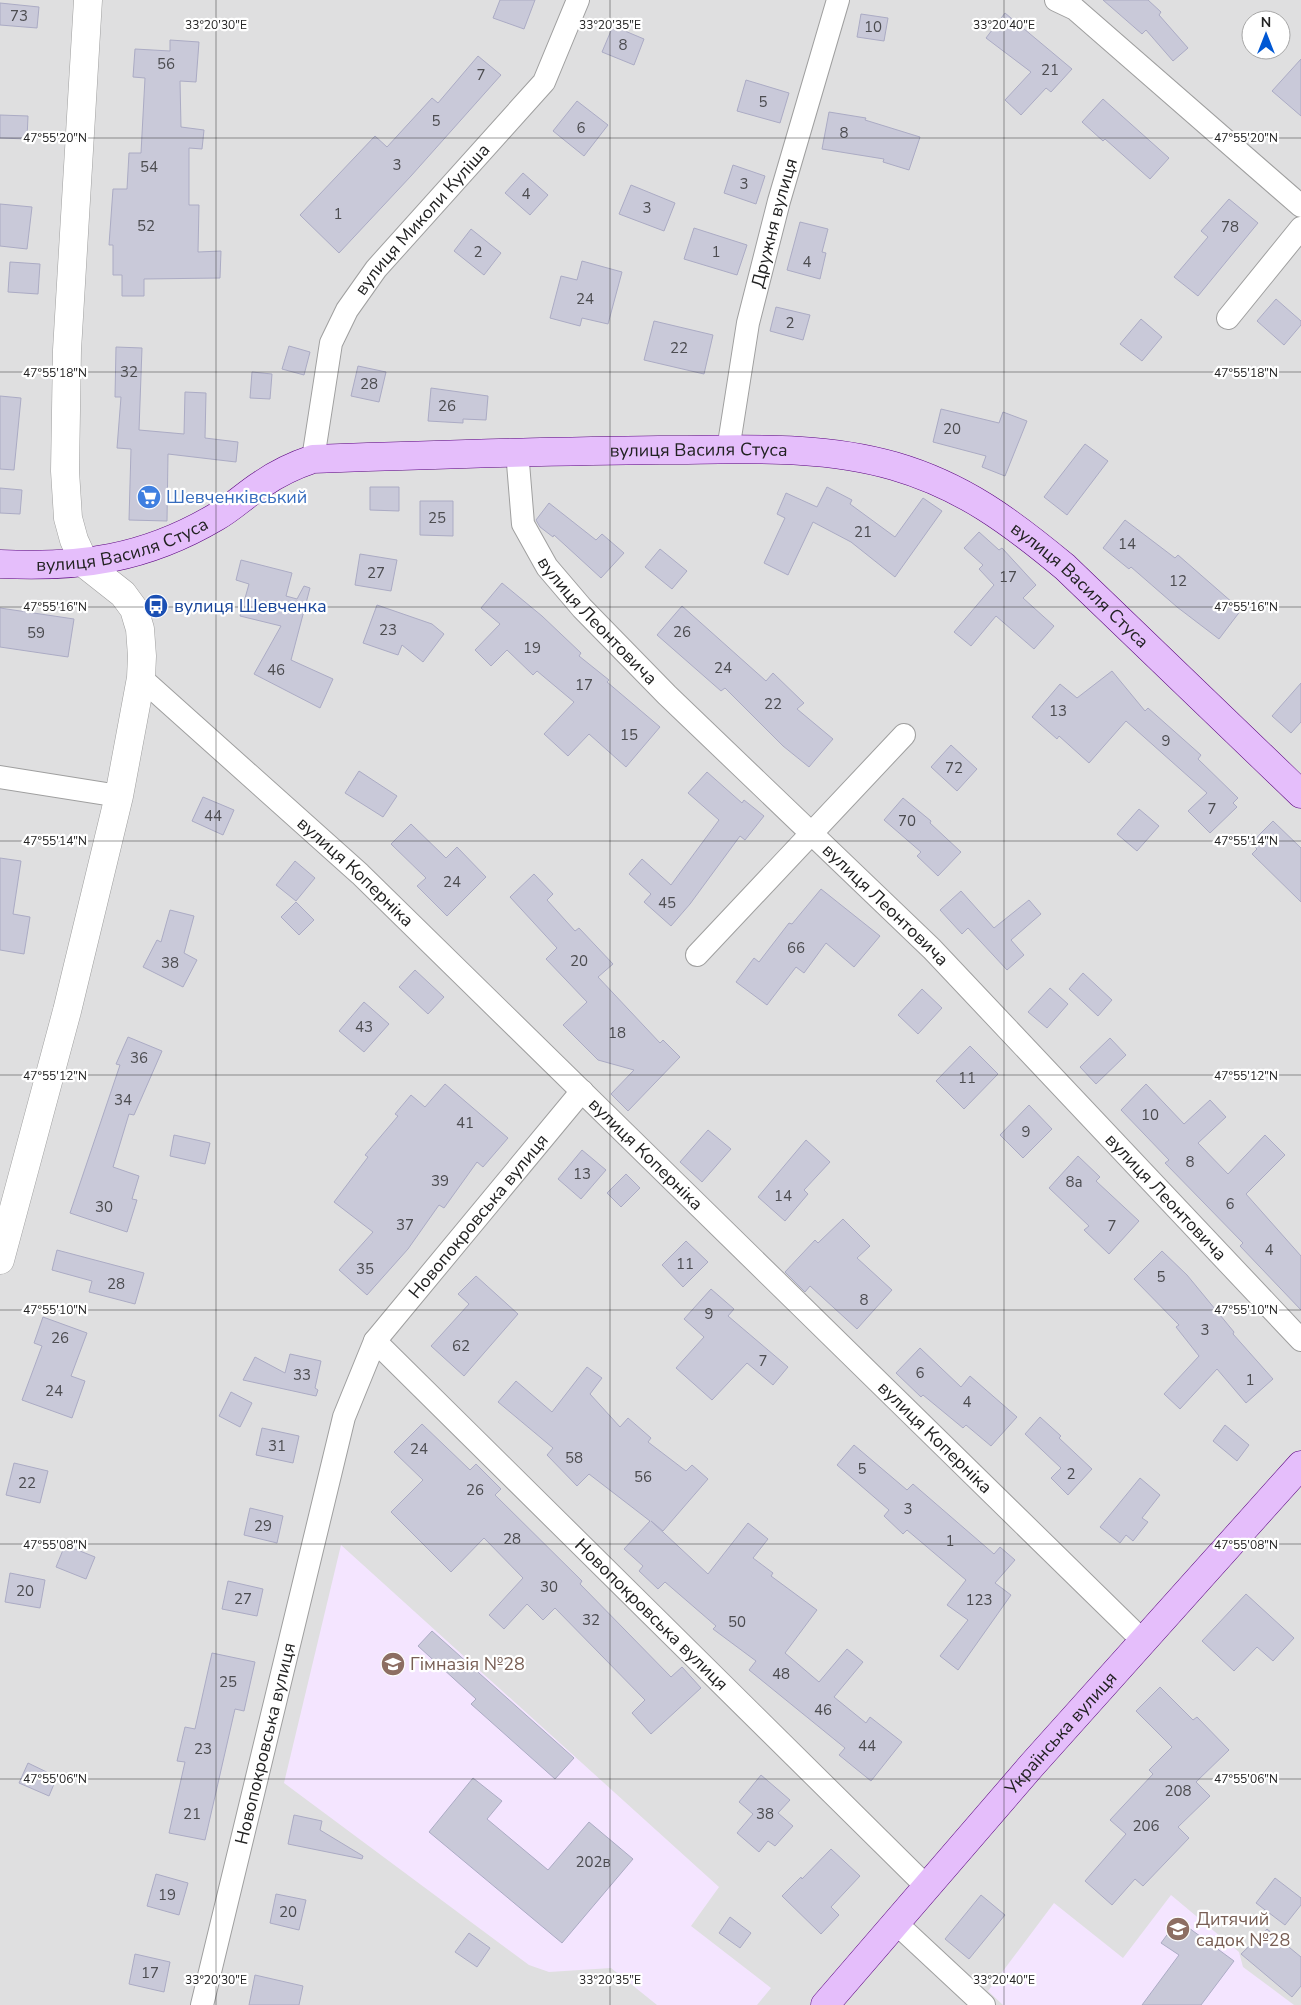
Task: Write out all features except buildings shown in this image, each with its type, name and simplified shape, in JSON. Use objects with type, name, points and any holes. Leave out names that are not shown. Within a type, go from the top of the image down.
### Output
[{"type":"main road","name":"вулиця Василя Стуса","points":[[0,564],[85,564],[130,555],[166,542],[217,517],[262,483],[288,468],[313,459],[517,451],[728,450],[795,450],[858,457],[895,466],[927,478],[965,494],[996,512],[1065,567],[1301,794]]},
{"type":"main road","name":"Українська вулиця","points":[[825,2005],[1142,1640],[1301,1465]]},
{"type":"street","points":[[0,1260],[67,1011],[119,796],[141,678],[140,629],[134,609],[123,594],[85,564],[74,540],[68,518],[65,471],[67,350],[88,0]]},
{"type":"street","name":"вулиця Миколи Куліша","points":[[313,459],[331,343],[346,310],[376,269],[544,82],[578,0]]},
{"type":"street","name":"Дружня вулиця","points":[[728,450],[750,313],[778,201],[838,0]]},
{"type":"street","points":[[1071,3],[1301,206]]},
{"type":"street","points":[[1228,318],[1301,228]]},
{"type":"street","name":"вулиця Леонтовича","points":[[517,451],[523,524],[547,567],[582,608],[661,688],[932,949],[1301,1340]]},
{"type":"street","name":"вулиця Коперніка","points":[[141,678],[360,874],[1142,1640]]},
{"type":"street","points":[[697,955],[904,735]]},
{"type":"street","points":[[0,777],[119,796]]},
{"type":"street","name":"Новопокровська вулиця","points":[[202,2005],[344,1417],[376,1341],[582,1091]]},
{"type":"street","name":"Новопокровська вулиця","points":[[376,1341],[927,1887]]},
{"type":"street","points":[[896,1924],[984,2005]]},
{"type":"shaded area","points":[[0,0],[1301,0],[1301,2005],[0,2005]]},
{"type":"shaded area","name":"Гімназія №28","points":[[341,1545],[719,1887],[691,1926],[771,1988],[757,2005],[657,2005],[611,1968],[549,1972],[529,1965],[284,1783]]},
{"type":"shaded area","name":"Дитячий садок №28","points":[[1171,1895],[1239,1952],[1243,1967],[1294,2005],[1003,2005],[988,1991],[1054,1903],[1123,1958]]},
{"type":"place","name":"Шевченківський","points":[[149,497]]},
{"type":"place","name":"вулиця Шевченка","points":[[156,606]]},
{"type":"place","name":"Гімназія №28","points":[[393,1664]]},
{"type":"place","name":"Дитячий садок №28","points":[[1178,1929]]}]
